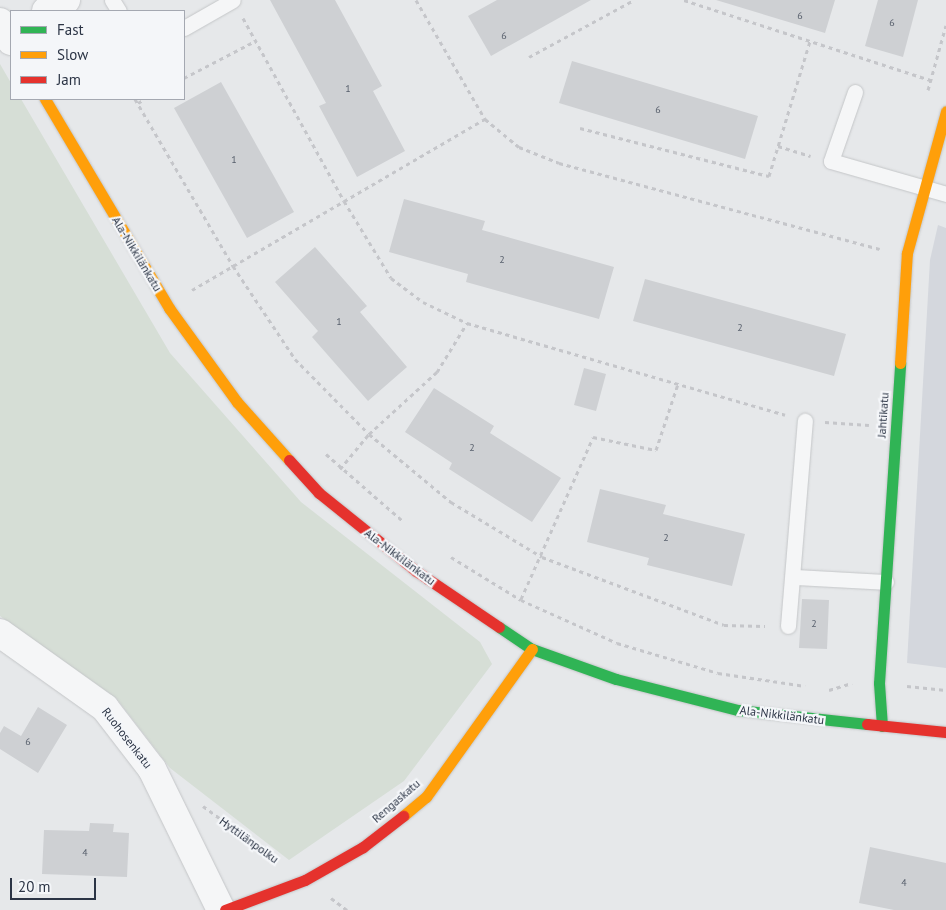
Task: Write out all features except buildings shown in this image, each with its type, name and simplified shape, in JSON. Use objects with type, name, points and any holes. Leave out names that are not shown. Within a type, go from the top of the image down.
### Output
[{"type":"street","points":[[48,10],[66,0]]},
{"type":"street","name":"Ala-Nikkilänkatu","points":[[46,100],[169,308],[237,402],[318,493],[416,570],[532,649],[616,679],[738,710],[946,732]]},
{"type":"street","name":"Jahtikatu","points":[[882,726],[879,683],[907,253],[946,111]]},
{"type":"street","name":"Ruohosenkatu","points":[[0,633],[105,708],[152,769],[221,910]]},
{"type":"street","name":"Rengaskatu","points":[[225,910],[305,880],[363,847],[426,797],[532,649]]},
{"type":"lane","points":[[185,27],[233,0]]},
{"type":"lane","points":[[855,92],[831,161],[946,194]]},
{"type":"lane","points":[[788,626],[794,577],[805,421]]},
{"type":"lane","points":[[794,577],[886,582]]},
{"type":"path","points":[[233,0],[344,201],[391,278],[423,302],[468,323],[805,421],[878,426]]},
{"type":"path","points":[[416,0],[485,118],[519,147],[559,163],[888,252]]},
{"type":"path","points":[[529,57],[634,0]]},
{"type":"path","points":[[684,0],[930,80]]},
{"type":"path","points":[[185,77],[255,41]]},
{"type":"path","points":[[580,128],[769,176],[810,41]]},
{"type":"path","points":[[136,100],[233,266],[296,360],[369,434],[451,502],[542,557],[724,625],[788,626]]},
{"type":"path","points":[[138,103],[143,100]]},
{"type":"path","points":[[190,292],[485,118]]},
{"type":"path","points":[[778,146],[831,161]]},
{"type":"path","points":[[185,283],[196,299]]},
{"type":"path","points":[[340,468],[369,434],[437,372],[468,323]]},
{"type":"path","points":[[520,600],[542,557],[593,437],[656,450],[678,384]]},
{"type":"path","points":[[319,447],[340,468],[407,524]]},
{"type":"path","points":[[446,554],[520,600],[617,643],[718,673],[812,687]]},
{"type":"path","points":[[821,688],[830,690],[862,680],[946,690]]},
{"type":"path","name":"Hyttilänpolku","points":[[200,804],[347,910]]},
{"type":"shaded area","points":[[0,64],[10,81],[10,100],[22,100],[170,353],[301,502],[480,642],[492,664],[404,781],[289,860],[170,768],[116,698],[0,616]]},
{"type":"shaded area","points":[[938,225],[946,228],[946,668],[907,663],[930,260]]},
{"type":"traffic: fast","points":[[882,726],[879,683],[900,363]]},
{"type":"traffic: fast","points":[[499,627],[532,649],[616,679],[738,710],[867,724]]},
{"type":"traffic: slow","points":[[46,100],[169,308],[237,402],[289,460]]},
{"type":"traffic: slow","points":[[900,363],[907,253],[946,111]]},
{"type":"traffic: slow","points":[[403,816],[426,797],[532,649]]},
{"type":"traffic: jam","points":[[289,460],[319,493],[416,571],[499,627]]},
{"type":"traffic: jam","points":[[867,724],[946,732]]},
{"type":"traffic: jam","points":[[225,910],[305,880],[363,847],[403,816]]}]
